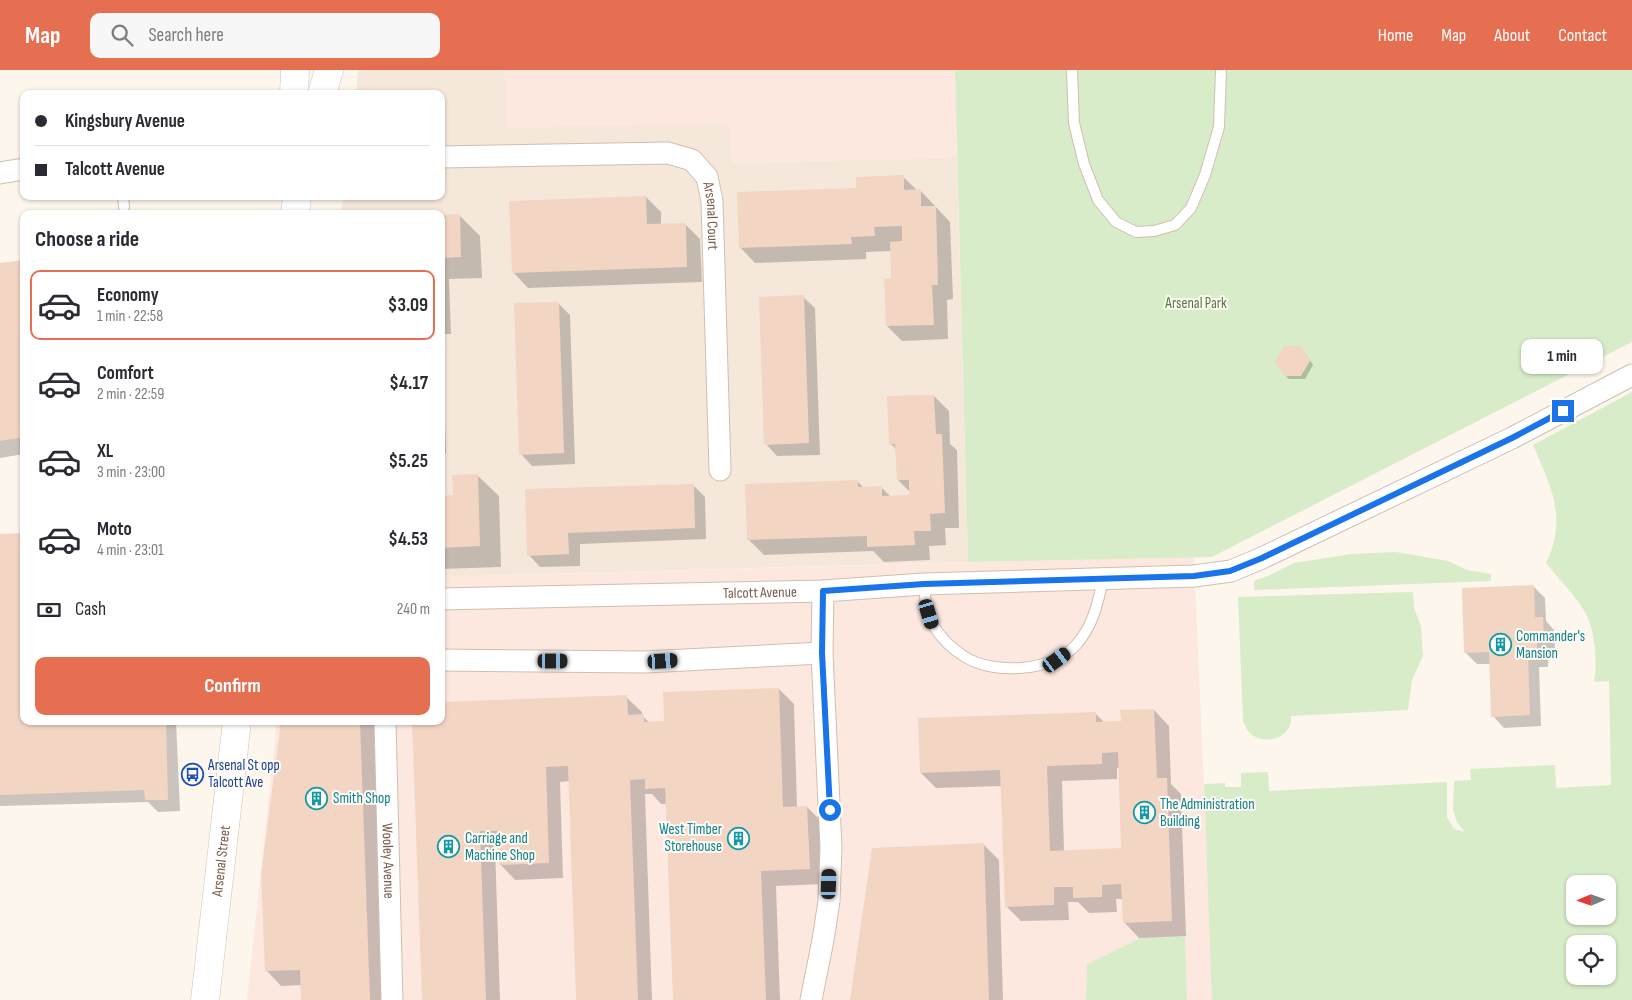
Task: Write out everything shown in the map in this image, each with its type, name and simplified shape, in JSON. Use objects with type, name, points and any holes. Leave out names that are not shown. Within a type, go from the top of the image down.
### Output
[{"type":"main road","points":[[294,70],[294,90]]},
{"type":"main road","points":[[323,90],[329,70]]},
{"type":"main road","name":"Arsenal Street","points":[[205,1000],[237,725]]},
{"type":"street","name":"Arsenal Court","points":[[445,157],[668,153],[692,160],[707,177],[712,201],[720,470]]},
{"type":"street","points":[[0,173],[20,169]]},
{"type":"street","name":"Talcott Avenue","points":[[445,598],[823,591],[924,584],[1194,576],[1230,571],[1271,554],[1512,438],[1632,375]]},
{"type":"street","points":[[811,1000],[823,940],[828,901],[831,848],[822,653],[823,591]]},
{"type":"street","points":[[445,660],[645,662],[822,653]]},
{"type":"street","name":"Wooley Avenue","points":[[385,725],[392,1000]]},
{"type":"lane","points":[[1072,70],[1074,124],[1084,164],[1098,200],[1116,222],[1136,232],[1154,231],[1175,225],[1190,208],[1205,175],[1219,127],[1221,70]]},
{"type":"lane","points":[[924,584],[926,603],[932,624],[946,642],[966,658],[991,666],[1018,668],[1038,666],[1057,660],[1075,646],[1088,628],[1098,606],[1103,579]]},
{"type":"shaded area","points":[[358,70],[505,70],[508,127],[730,123],[732,163],[957,157],[968,562],[445,577],[445,210],[341,210],[343,200],[445,200],[445,90],[356,90]]},
{"type":"shaded area","points":[[505,70],[955,70],[957,157],[732,163],[730,124],[507,127]]},
{"type":"shaded area","points":[[1194,556],[1213,1000],[247,1000],[277,725],[445,725],[445,577]]},
{"type":"green space","name":"Arsenal Park","points":[[955,70],[1632,70],[1632,342],[1212,557],[968,562]]},
{"type":"green space","points":[[1632,392],[1632,1000],[1212,1000],[1204,784],[1225,783],[1225,787],[1241,787],[1241,773],[1268,772],[1269,791],[1447,782],[1447,817],[1454,829],[1465,832],[1457,822],[1453,810],[1454,781],[1471,780],[1470,769],[1555,765],[1556,788],[1611,785],[1609,681],[1594,682],[1596,665],[1595,644],[1587,616],[1575,597],[1546,563],[1556,531],[1556,517],[1551,489],[1533,445]]},
{"type":"green space","points":[[1396,552],[1448,561],[1467,570],[1491,574],[1491,581],[1254,590],[1254,581],[1294,563],[1351,554]]},
{"type":"green space","points":[[1413,592],[1414,608],[1421,626],[1423,656],[1412,680],[1408,710],[1291,716],[1287,731],[1282,736],[1268,740],[1260,739],[1248,731],[1243,721],[1238,597]]},
{"type":"green space","points":[[1185,936],[1187,1000],[1086,1000],[1087,964],[1141,938]]},
{"type":"building","points":[[904,175],[904,190],[921,189],[921,206],[936,206],[938,285],[932,285],[934,325],[886,326],[884,279],[891,278],[890,242],[902,241],[902,226],[874,227],[875,236],[851,237],[852,244],[739,248],[737,192],[856,188],[856,177]]},
{"type":"building","points":[[646,196],[647,224],[686,223],[687,267],[512,273],[509,201]]},
{"type":"building","points":[[460,214],[461,257],[445,258],[445,215]]},
{"type":"building","points":[[20,260],[20,438],[0,441],[0,263]]},
{"type":"building","points":[[804,295],[809,443],[764,445],[759,297]]},
{"type":"building","points":[[559,302],[564,453],[519,455],[514,303]]},
{"type":"building","points":[[1284,346],[1301,346],[1310,361],[1301,376],[1284,376],[1275,361]]},
{"type":"building","points":[[934,395],[936,434],[942,434],[945,513],[930,514],[931,531],[914,531],[915,545],[867,547],[867,536],[747,540],[745,484],[858,480],[858,487],[882,486],[882,496],[909,495],[909,480],[897,480],[895,444],[889,444],[887,396]]},
{"type":"building","points":[[478,474],[480,546],[445,548],[445,496],[453,495],[452,475]]},
{"type":"building","points":[[694,484],[695,528],[568,533],[569,554],[527,556],[525,489]]},
{"type":"building","points":[[20,533],[20,725],[166,725],[168,800],[145,800],[144,790],[0,795],[0,534]]},
{"type":"building","name":"Commander's Mansion","points":[[1534,585],[1535,617],[1543,617],[1544,637],[1537,638],[1537,656],[1528,656],[1530,715],[1491,717],[1489,652],[1464,653],[1462,588]]},
{"type":"building","points":[[779,688],[783,807],[807,806],[810,869],[761,871],[766,1000],[673,1000],[665,788],[645,789],[645,779],[630,780],[638,1000],[576,1000],[568,766],[546,767],[549,863],[499,865],[498,831],[480,831],[486,1000],[422,1000],[412,725],[445,725],[445,702],[627,695],[628,715],[644,714],[644,722],[664,721],[663,692]]},
{"type":"building","name":"The Administration Building","points":[[1154,709],[1157,778],[1167,778],[1172,921],[1123,923],[1121,884],[1102,885],[1102,897],[1073,898],[1073,887],[1054,887],[1054,905],[1005,907],[1000,770],[920,773],[918,718],[1096,712],[1096,722],[1121,721],[1120,710]],"holes":[[[1118,752],[1121,848],[1050,851],[1047,766],[1102,764],[1102,753]]]},
{"type":"building","name":"Smith Shop","points":[[280,725],[360,725],[370,1000],[301,1000],[300,970],[265,971],[261,875]]},
{"type":"building","points":[[984,843],[989,1000],[850,1000],[872,848]]},
{"type":"place","name":"Commander's Mansion","points":[[1500,645]]},
{"type":"place","name":"Arsenal St opp Talcott Ave","points":[[192,774]]},
{"type":"place","name":"Smith Shop","points":[[317,798]]},
{"type":"place","name":"The Administration Building","points":[[1144,813]]},
{"type":"place","name":"West Timber Storehouse","points":[[738,838]]},
{"type":"place","name":"Carriage and Machine Shop","points":[[449,847]]},
{"type":"route","points":[[830,810],[822,653],[823,591],[924,584],[1194,576],[1230,571],[1262,558],[1512,438],[1563,411]]}]
